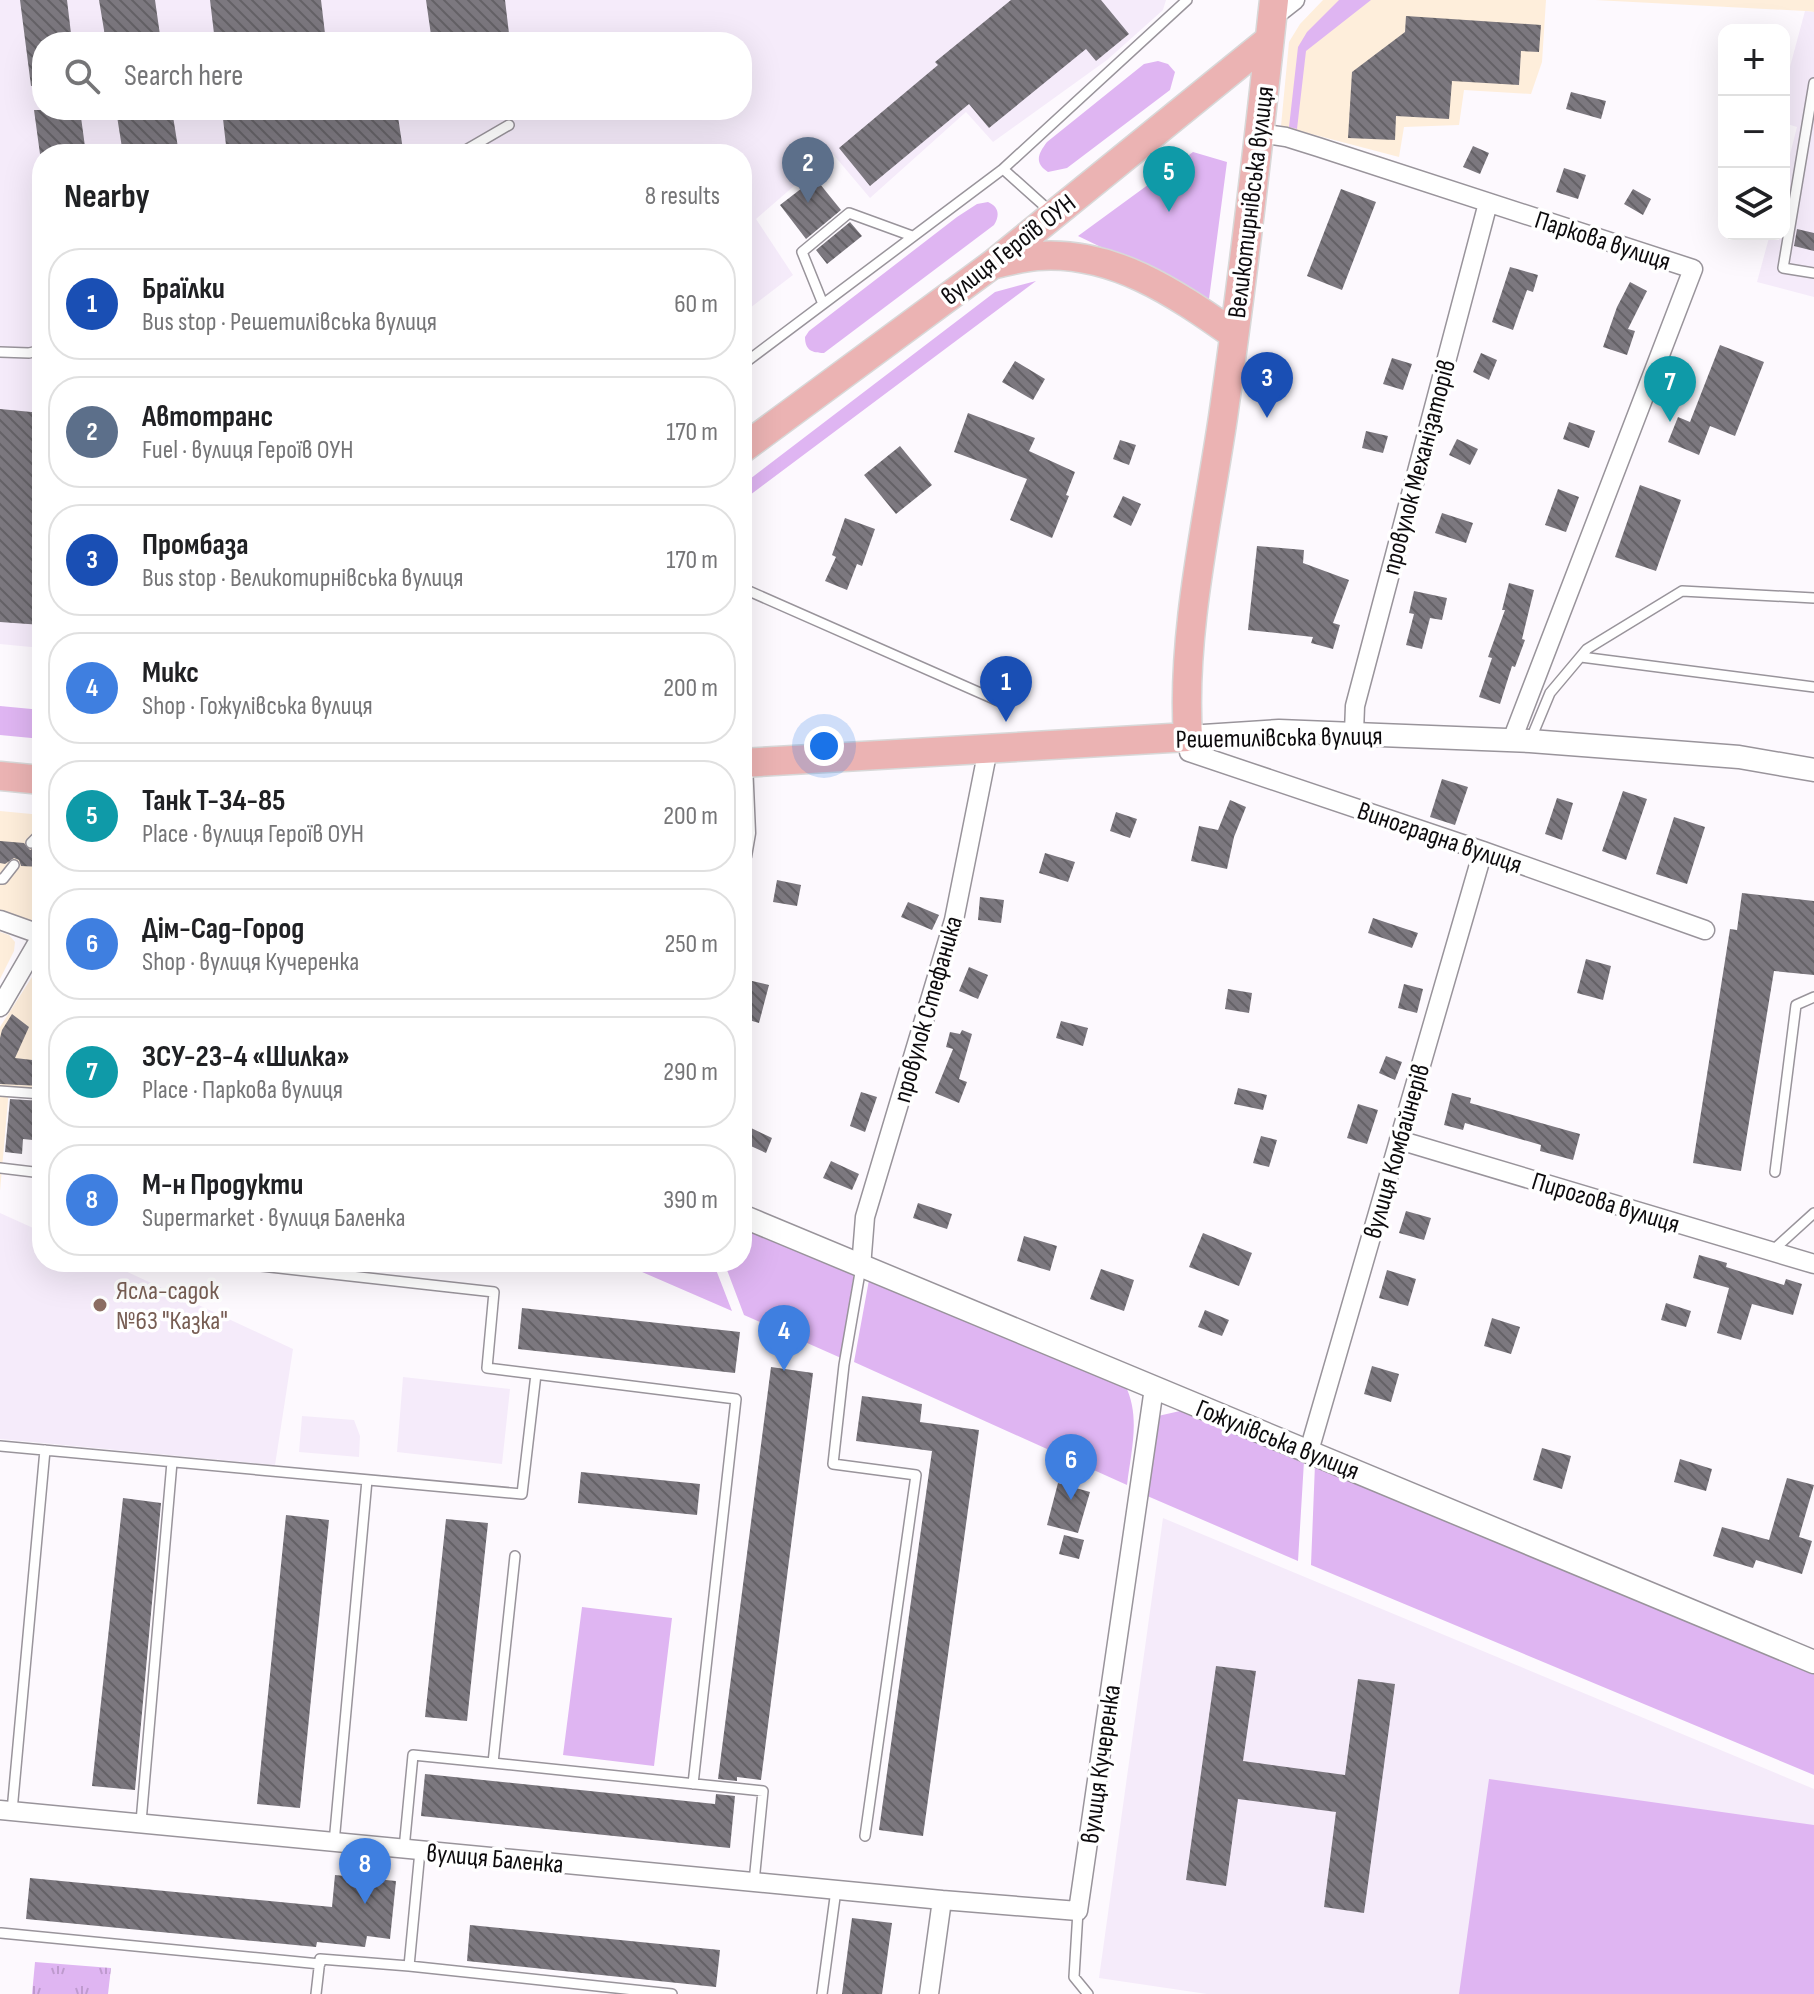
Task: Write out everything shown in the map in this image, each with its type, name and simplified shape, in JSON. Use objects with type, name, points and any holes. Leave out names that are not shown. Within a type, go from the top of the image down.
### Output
[{"type":"main road","name":"Великотирнівська вулиця","points":[[1188,737],[1185,693],[1191,633],[1260,133],[1271,19]]},
{"type":"main road","name":"вулиця Героїв ОУН","points":[[752,442],[993,264],[1271,19]]},
{"type":"main road","points":[[993,264],[1036,256],[1058,256],[1113,266],[1168,290],[1233,334]]},
{"type":"main road","name":"Решетилівська вулиця","points":[[752,762],[1188,737]]},
{"type":"main road","points":[[0,776],[32,779]]},
{"type":"street","points":[[1271,19],[1295,0]]},
{"type":"street","name":"Паркова вулиця","points":[[1260,133],[1318,147],[1693,269],[1521,741]]},
{"type":"street","name":"провулок Механізаторів","points":[[1354,732],[1355,706],[1488,203]]},
{"type":"street","name":"Решетилівська вулиця","points":[[1188,737],[1279,731],[1354,732],[1739,757],[1814,770]]},
{"type":"street","name":"Виноградна вулиця","points":[[1188,737],[1189,752],[1705,930]]},
{"type":"street","name":"провулок Стефаника","points":[[861,1267],[865,1217],[954,920],[988,749]]},
{"type":"street","name":"вулиця Комбайнерів","points":[[1309,1451],[1483,851]]},
{"type":"street","points":[[0,920],[32,931]]},
{"type":"street","points":[[0,1007],[32,952]]},
{"type":"street","name":"Пирогова вулиця","points":[[1399,1140],[1814,1264]]},
{"type":"street","name":"Гожулівська вулиця","points":[[752,1220],[1814,1662]]},
{"type":"street","name":"вулиця Кучеренка","points":[[1078,1911],[1154,1388]]},
{"type":"street","name":"вулиця Баленка","points":[[6,1810],[942,1900]]},
{"type":"street","points":[[929,1994],[942,1900],[1078,1911]]},
{"type":"lane","points":[[752,357],[1003,169],[1187,0]]},
{"type":"lane","points":[[1814,83],[1783,268],[1814,273]]},
{"type":"lane","points":[[476,144],[509,125]]},
{"type":"lane","points":[[1003,169],[1053,214]]},
{"type":"lane","points":[[823,304],[802,252],[849,213],[912,236]]},
{"type":"lane","points":[[0,352],[32,352]]},
{"type":"lane","points":[[1521,741],[1550,693],[1587,649],[1682,591],[1814,598]]},
{"type":"lane","points":[[752,592],[1003,703]]},
{"type":"lane","points":[[1581,657],[1814,687]]},
{"type":"lane","points":[[1,880],[14,865]]},
{"type":"lane","points":[[1775,1172],[1796,1005],[1814,997]]},
{"type":"lane","points":[[0,1103],[1,1091],[32,1093]]},
{"type":"lane","points":[[0,1168],[32,1172]]},
{"type":"lane","points":[[1771,1251],[1814,1213]]},
{"type":"lane","points":[[861,1267],[844,1365],[833,1464],[916,1475],[865,1836]]},
{"type":"lane","points":[[315,1272],[494,1292],[487,1368],[736,1399],[693,1784]]},
{"type":"lane","points":[[0,1446],[522,1494],[536,1374]]},
{"type":"lane","points":[[6,1810],[45,1450]]},
{"type":"lane","points":[[141,1822],[172,1462]]},
{"type":"lane","points":[[334,1843],[367,1480]]},
{"type":"lane","points":[[493,1763],[515,1556]]},
{"type":"lane","points":[[409,1966],[413,1755],[763,1791],[754,1882]]},
{"type":"lane","points":[[822,1994],[836,1890]]},
{"type":"lane","points":[[1078,1911],[1074,1977],[1088,1994]]},
{"type":"lane","points":[[1,1933],[320,1964]]},
{"type":"lane","points":[[316,1994],[320,1959],[672,1994]]},
{"type":"shaded area","points":[[0,0],[1166,0],[1163,10],[1107,60],[993,142],[966,112],[870,198],[832,153],[756,219],[793,275],[752,306],[752,144],[32,144],[32,647],[0,644]]},
{"type":"shaded area","points":[[1323,0],[1546,0],[1542,62],[1531,94],[1464,90],[1459,125],[1404,127],[1399,157],[1281,126],[1289,42],[1300,24]]},
{"type":"shaded area","points":[[1595,0],[1814,0],[1814,12],[1805,11]]},
{"type":"shaded area","points":[[1805,11],[1814,12],[1814,297],[1757,282],[1768,240],[1790,240],[1790,154],[1797,127],[1790,125],[1790,67]]},
{"type":"shaded area","points":[[0,811],[32,814],[32,921],[0,910]]},
{"type":"shaded area","points":[[0,932],[9,935],[15,942],[14,951],[0,979]]},
{"type":"shaded area","points":[[32,977],[32,1090],[9,1089],[0,1191],[0,1027]]},
{"type":"shaded area","name":"Ясла-садок №63 \"Казка\"","points":[[0,1213],[32,1227],[32,1272],[127,1272],[293,1349],[275,1465],[0,1439]]},
{"type":"shaded area","points":[[403,1377],[510,1389],[502,1464],[397,1452]]},
{"type":"shaded area","points":[[302,1416],[354,1420],[360,1436],[359,1457],[299,1452]]},
{"type":"shaded area","points":[[1163,1518],[1814,1789],[1814,1994],[1207,1994],[1099,1978]]},
{"type":"green space","points":[[1339,0],[1371,0],[1306,51],[1297,129],[1289,127],[1298,47],[1307,32]]},
{"type":"green space","points":[[1158,61],[1168,64],[1175,72],[1170,90],[1067,168],[1048,172],[1044,169],[1039,158],[1047,142],[1144,64]]},
{"type":"green space","points":[[1193,152],[1227,162],[1209,299],[1078,236]]},
{"type":"green space","points":[[988,202],[997,212],[994,225],[824,353],[808,348],[805,337],[809,331],[957,217],[977,204]]},
{"type":"green space","points":[[1036,281],[752,494],[752,477],[995,292]]},
{"type":"green space","points":[[0,706],[32,709],[32,738],[0,735]]},
{"type":"green space","points":[[752,1229],[854,1273],[841,1358],[744,1315],[728,1272],[752,1272]]},
{"type":"green space","points":[[642,1272],[717,1272],[732,1311]]},
{"type":"green space","points":[[869,1280],[1125,1385],[1134,1421],[1127,1485],[854,1362]]},
{"type":"green space","points":[[1180,1411],[1304,1461],[1298,1561],[1145,1495],[1158,1416]]},
{"type":"green space","points":[[1315,1464],[1814,1673],[1814,1775],[1311,1565]]},
{"type":"green space","points":[[582,1607],[672,1618],[654,1766],[563,1755]]},
{"type":"green space","points":[[1489,1779],[1814,1825],[1814,1994],[1459,1994]]},
{"type":"green space","points":[[35,1962],[111,1968],[108,1994],[32,1994]]},
{"type":"building","points":[[20,0],[67,0],[71,32],[32,32],[31,86]]},
{"type":"building","points":[[99,0],[155,0],[160,32],[104,32]]},
{"type":"building","points":[[210,0],[321,0],[325,32],[214,32]]},
{"type":"building","points":[[426,0],[505,0],[509,32],[431,32]]},
{"type":"building","points":[[1011,0],[1101,0],[1129,34],[1096,61],[1086,49],[989,128],[969,104],[870,186],[839,148],[938,65],[935,62]]},
{"type":"building","points":[[1406,16],[1541,25],[1539,52],[1521,51],[1519,85],[1452,81],[1449,119],[1396,116],[1395,140],[1348,138],[1352,72],[1405,32]]},
{"type":"building","points":[[1571,92],[1606,101],[1601,119],[1566,109]]},
{"type":"building","points":[[35,120],[81,120],[85,144],[39,144]]},
{"type":"building","points":[[118,120],[174,120],[177,144],[121,144]]},
{"type":"building","points":[[223,120],[398,120],[402,144],[226,144]]},
{"type":"building","points":[[1473,146],[1489,153],[1480,174],[1463,167]]},
{"type":"building","points":[[1564,168],[1586,175],[1578,199],[1556,192]]},
{"type":"building","points":[[815,178],[841,210],[806,239],[780,205]]},
{"type":"building","points":[[1341,189],[1376,202],[1342,290],[1307,276]]},
{"type":"building","points":[[1633,189],[1651,199],[1643,215],[1624,204]]},
{"type":"building","points":[[850,222],[862,236],[827,264],[816,250]]},
{"type":"building","points":[[1797,229],[1814,233],[1814,251],[1794,246]]},
{"type":"building","points":[[1510,267],[1538,275],[1533,292],[1527,290],[1513,330],[1492,322]]},
{"type":"building","points":[[1630,282],[1647,291],[1628,329],[1635,331],[1627,355],[1603,347],[1617,307]]},
{"type":"building","points":[[1720,345],[1764,362],[1735,436],[1710,426],[1699,455],[1668,442],[1678,417],[1690,422]]},
{"type":"building","points":[[1481,353],[1497,360],[1489,380],[1473,372]]},
{"type":"building","points":[[1392,358],[1412,364],[1403,390],[1383,384]]},
{"type":"building","points":[[1015,361],[1045,379],[1033,400],[1002,382]]},
{"type":"building","points":[[0,409],[32,412],[32,624],[0,622]]},
{"type":"building","points":[[968,413],[1035,438],[1029,451],[1075,472],[1052,538],[1010,520],[1027,479],[954,452]]},
{"type":"building","points":[[1569,422],[1595,431],[1589,448],[1563,439]]},
{"type":"building","points":[[1366,431],[1388,436],[1383,453],[1362,448]]},
{"type":"building","points":[[1457,439],[1478,449],[1470,465],[1449,455]]},
{"type":"building","points":[[1120,440],[1136,445],[1129,465],[1113,459]]},
{"type":"building","points":[[900,446],[932,485],[896,514],[864,475]]},
{"type":"building","points":[[1640,485],[1681,500],[1656,571],[1615,557]]},
{"type":"building","points":[[1558,489],[1579,497],[1566,532],[1545,525]]},
{"type":"building","points":[[1123,496],[1141,504],[1131,526],[1113,517]]},
{"type":"building","points":[[1442,513],[1473,523],[1466,543],[1435,533]]},
{"type":"building","points":[[845,518],[875,529],[862,566],[857,564],[847,590],[825,581],[836,557],[832,555]]},
{"type":"building","points":[[1257,546],[1304,550],[1303,563],[1349,580],[1333,623],[1340,625],[1333,649],[1311,643],[1313,637],[1248,630]]},
{"type":"building","points":[[1509,583],[1534,590],[1522,639],[1525,640],[1515,667],[1512,666],[1500,704],[1479,697],[1492,658],[1488,657],[1505,610],[1502,610]]},
{"type":"building","points":[[1414,591],[1447,598],[1442,620],[1430,618],[1422,649],[1406,645],[1414,614],[1409,613]]},
{"type":"building","points":[[1442,779],[1468,787],[1455,825],[1430,817]]},
{"type":"building","points":[[1623,791],[1647,799],[1626,860],[1602,851]]},
{"type":"building","points":[[1557,798],[1573,803],[1562,840],[1545,834]]},
{"type":"building","points":[[1230,800],[1246,807],[1234,837],[1227,869],[1191,861],[1199,826],[1218,830]]},
{"type":"building","points":[[1116,812],[1137,819],[1130,838],[1110,831]]},
{"type":"building","points":[[1674,817],[1705,827],[1687,884],[1656,874]]},
{"type":"building","points":[[0,841],[24,843],[32,849],[32,867],[21,866],[19,860],[14,858],[5,864],[0,863]]},
{"type":"building","points":[[1045,853],[1075,862],[1068,882],[1039,873]]},
{"type":"building","points":[[777,880],[801,885],[797,906],[773,902]]},
{"type":"building","points":[[1742,893],[1814,901],[1814,975],[1774,971],[1741,1171],[1693,1163],[1730,929],[1737,930]]},
{"type":"building","points":[[980,897],[1004,900],[1001,923],[978,920]]},
{"type":"building","points":[[908,902],[939,915],[932,930],[901,917]]},
{"type":"building","points":[[1373,918],[1418,933],[1412,948],[1368,933]]},
{"type":"building","points":[[1586,959],[1611,966],[1603,1000],[1577,993]]},
{"type":"building","points":[[969,967],[988,975],[978,999],[959,991]]},
{"type":"building","points":[[752,981],[769,985],[759,1023],[752,1021]]},
{"type":"building","points":[[1404,984],[1423,989],[1417,1013],[1398,1008]]},
{"type":"building","points":[[1228,989],[1252,993],[1249,1013],[1225,1009]]},
{"type":"building","points":[[12,1014],[29,1027],[15,1058],[32,1060],[32,1086],[0,1084],[2,1030]]},
{"type":"building","points":[[1061,1021],[1088,1028],[1083,1046],[1056,1038]]},
{"type":"building","points":[[962,1030],[972,1034],[959,1079],[967,1082],[959,1103],[935,1093],[953,1049],[946,1047],[950,1032],[960,1034]]},
{"type":"building","points":[[1386,1056],[1402,1062],[1395,1080],[1379,1073]]},
{"type":"building","points":[[1238,1088],[1267,1095],[1263,1110],[1234,1104]]},
{"type":"building","points":[[861,1092],[877,1097],[865,1132],[850,1126]]},
{"type":"building","points":[[1452,1093],[1471,1098],[1470,1103],[1580,1134],[1573,1160],[1540,1151],[1541,1145],[1465,1123],[1463,1130],[1444,1125]]},
{"type":"building","points":[[10,1099],[32,1100],[32,1140],[23,1139],[22,1154],[5,1152]]},
{"type":"building","points":[[1358,1104],[1378,1110],[1367,1144],[1347,1138]]},
{"type":"building","points":[[752,1128],[772,1138],[766,1153],[752,1147]]},
{"type":"building","points":[[1261,1136],[1277,1140],[1269,1167],[1253,1163]]},
{"type":"building","points":[[831,1161],[859,1174],[852,1190],[823,1178]]},
{"type":"building","points":[[918,1203],[952,1214],[947,1229],[913,1218]]},
{"type":"building","points":[[1406,1211],[1431,1218],[1424,1240],[1399,1233]]},
{"type":"building","points":[[1203,1233],[1252,1253],[1239,1286],[1189,1267]]},
{"type":"building","points":[[1024,1236],[1057,1246],[1050,1271],[1017,1261]]},
{"type":"building","points":[[1699,1255],[1784,1285],[1786,1279],[1802,1284],[1793,1315],[1752,1304],[1741,1340],[1717,1333],[1729,1288],[1693,1278]]},
{"type":"building","points":[[1101,1269],[1134,1280],[1124,1311],[1090,1299]]},
{"type":"building","points":[[1387,1270],[1416,1279],[1408,1306],[1379,1298]]},
{"type":"building","points":[[1666,1303],[1691,1311],[1686,1327],[1661,1320]]},
{"type":"building","points":[[522,1308],[740,1332],[735,1373],[518,1349]]},
{"type":"building","points":[[1205,1310],[1229,1320],[1222,1336],[1198,1327]]},
{"type":"building","points":[[1492,1318],[1520,1327],[1511,1354],[1484,1346]]},
{"type":"building","points":[[1372,1366],[1399,1374],[1391,1402],[1364,1394]]},
{"type":"building","points":[[771,1367],[813,1373],[761,1780],[737,1777],[737,1781],[718,1779]]},
{"type":"building","points":[[862,1396],[922,1404],[920,1422],[979,1430],[923,1836],[879,1830],[932,1451],[856,1441]]},
{"type":"building","points":[[1542,1448],[1571,1456],[1562,1489],[1533,1480]]},
{"type":"building","points":[[1680,1459],[1712,1469],[1706,1491],[1674,1482]]},
{"type":"building","points":[[581,1472],[700,1484],[697,1515],[578,1503]]},
{"type":"building","points":[[1787,1478],[1814,1485],[1799,1537],[1812,1541],[1802,1574],[1756,1560],[1753,1568],[1713,1556],[1722,1527],[1769,1540]]},
{"type":"building","points":[[1058,1483],[1090,1492],[1078,1533],[1047,1525]]},
{"type":"building","points":[[123,1498],[161,1503],[135,1790],[92,1786]]},
{"type":"building","points":[[286,1515],[329,1520],[300,1808],[257,1804]]},
{"type":"building","points":[[446,1519],[488,1523],[467,1721],[425,1717]]},
{"type":"building","points":[[1064,1535],[1084,1540],[1079,1559],[1059,1554]]},
{"type":"building","points":[[1216,1666],[1256,1671],[1243,1761],[1345,1775],[1358,1679],[1395,1684],[1364,1913],[1324,1907],[1336,1812],[1238,1799],[1226,1886],[1186,1880]]},
{"type":"building","points":[[425,1774],[715,1804],[716,1794],[735,1796],[730,1848],[421,1816]]},
{"type":"building","points":[[335,1875],[396,1881],[390,1939],[367,1936],[365,1947],[317,1942],[316,1947],[26,1919],[30,1878],[332,1907]]},
{"type":"building","points":[[852,1918],[892,1923],[882,1994],[842,1994]]},
{"type":"building","points":[[470,1925],[720,1950],[716,1987],[467,1961]]},
{"type":"place","name":"Автотранс","points":[[808,203]]},
{"type":"place","name":"Танк Т-34-85","points":[[1169,212]]},
{"type":"place","name":"Промбаза","points":[[1267,418]]},
{"type":"place","name":"ЗСУ-23-4 «Шилка»","points":[[1670,422]]},
{"type":"place","name":"Браїлки","points":[[1006,722]]},
{"type":"place","name":"Ясла-садок №63 \"Казка\"","points":[[100,1305]]},
{"type":"place","name":"Микс","points":[[784,1371]]},
{"type":"place","name":"Дім-Сад-Город","points":[[1071,1500]]},
{"type":"place","name":"М-н Продукти","points":[[365,1904]]}]
